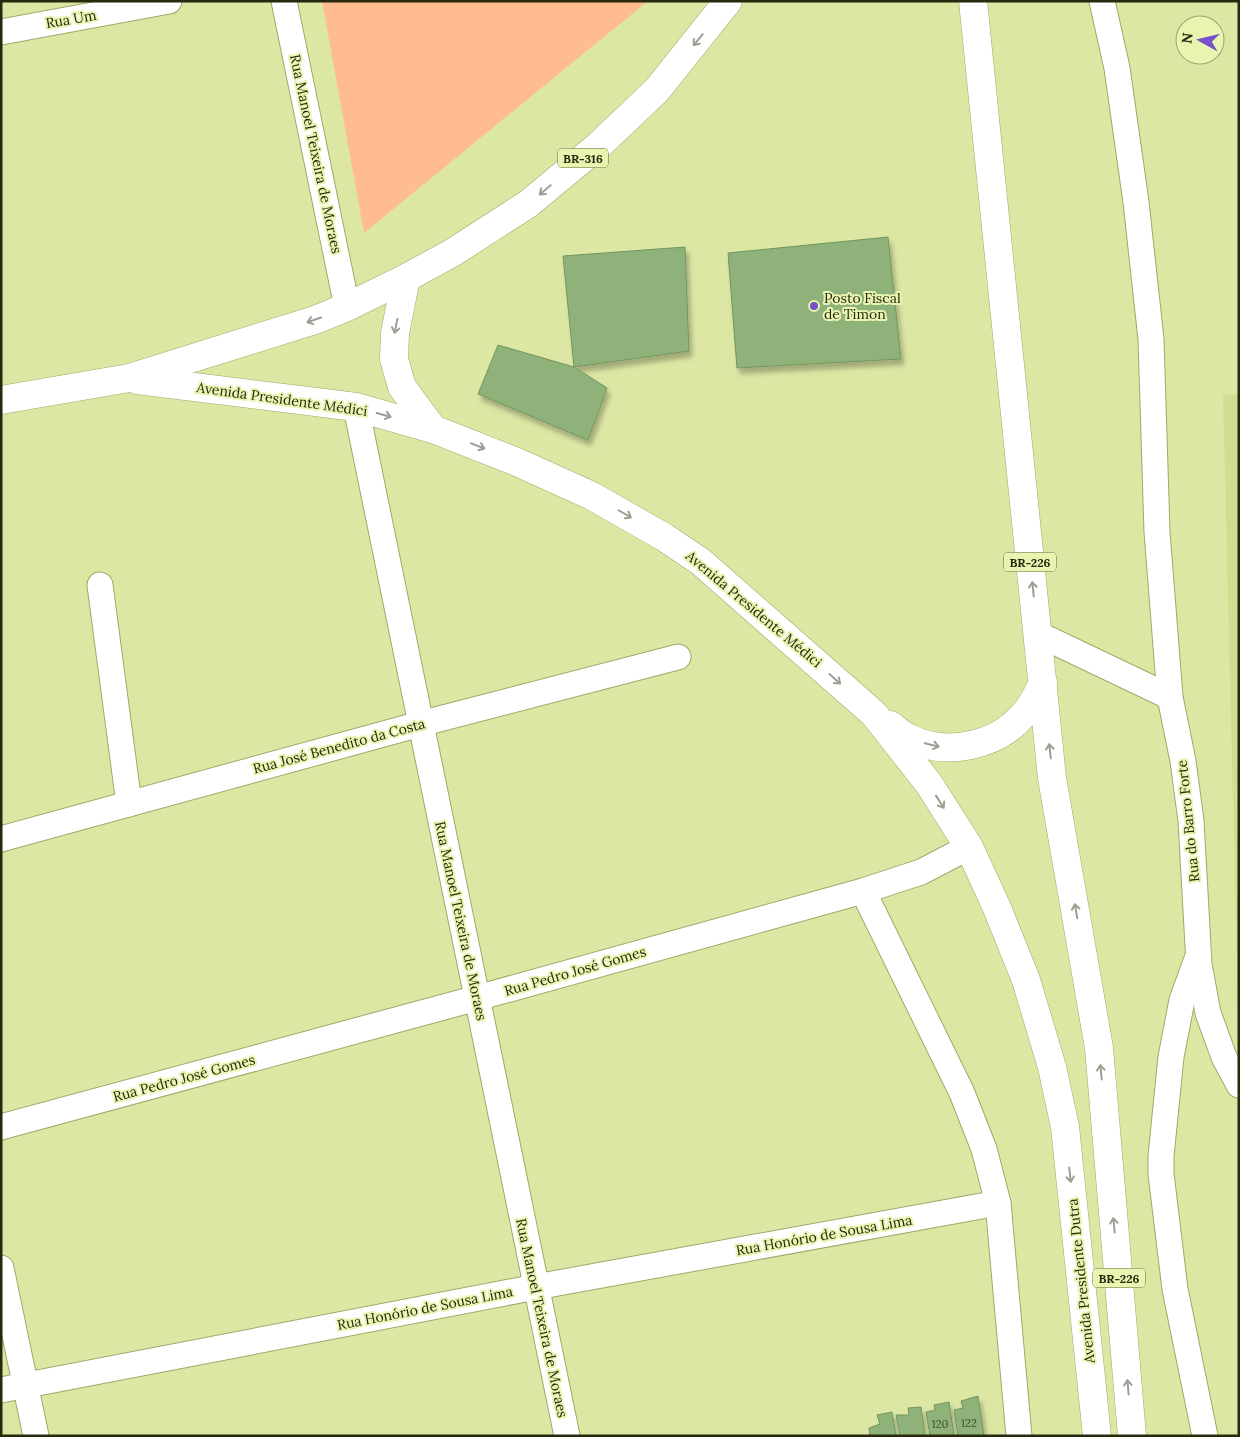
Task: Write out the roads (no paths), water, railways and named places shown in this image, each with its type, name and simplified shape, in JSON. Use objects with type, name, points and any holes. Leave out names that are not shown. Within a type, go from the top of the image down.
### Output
[{"type":"main road","name":"Avenida Presidente Médici","points":[[1,400],[128,378],[314,320],[348,307],[452,253],[528,204],[598,146],[657,90],[728,1]]},
{"type":"main road","name":"BR-226","points":[[973,1],[1052,778],[1092,1005],[1106,1120],[1132,1436]]},
{"type":"main road","points":[[406,278],[394,333],[394,359],[402,387],[432,429]]},
{"type":"main road","name":"Avenida Presidente Médici","points":[[128,378],[356,407],[432,429],[516,462],[592,496],[664,537],[702,562],[874,714],[929,784],[969,847],[997,908],[1026,980],[1052,1067],[1065,1127]]},
{"type":"main road","points":[[874,714],[909,738],[938,747],[964,747],[982,742],[1010,727],[1027,710],[1043,682]]},
{"type":"main road","name":"Avenida Presidente Dutra","points":[[1065,1127],[1097,1436]]},
{"type":"street","name":"Rua Um","points":[[1,32],[169,1]]},
{"type":"street","name":"Rua Manoel Teixeira de Moraes","points":[[284,1],[348,307]]},
{"type":"street","name":"Rua do Barro Forte","points":[[1102,1],[1119,87],[1136,202],[1151,339],[1157,532],[1170,697],[1183,761],[1192,821],[1199,953],[1208,1013],[1224,1057],[1239,1085]]},
{"type":"street","name":"Rua Manoel Teixeira de Moraes","points":[[356,407],[567,1436]]},
{"type":"street","points":[[100,585],[129,804]]},
{"type":"street","points":[[1038,634],[1170,697]]},
{"type":"street","name":"Rua José Benedito da Costa","points":[[1,838],[678,656]]},
{"type":"street","name":"Rua Pedro José Gomes","points":[[1,1127],[863,891],[921,872],[969,847]]},
{"type":"street","points":[[863,891],[962,1093],[984,1149],[998,1203],[1019,1436]]},
{"type":"street","points":[[1199,953],[1182,1000],[1171,1057],[1161,1156],[1161,1174],[1176,1289],[1205,1436]]},
{"type":"street","name":"Rua Honório de Sousa Lima","points":[[1,1390],[536,1287],[998,1203]]},
{"type":"street","points":[[1,1268],[36,1436]]},
{"type":"place","name":"Posto Fiscal de Timon","points":[[814,306]]}]
